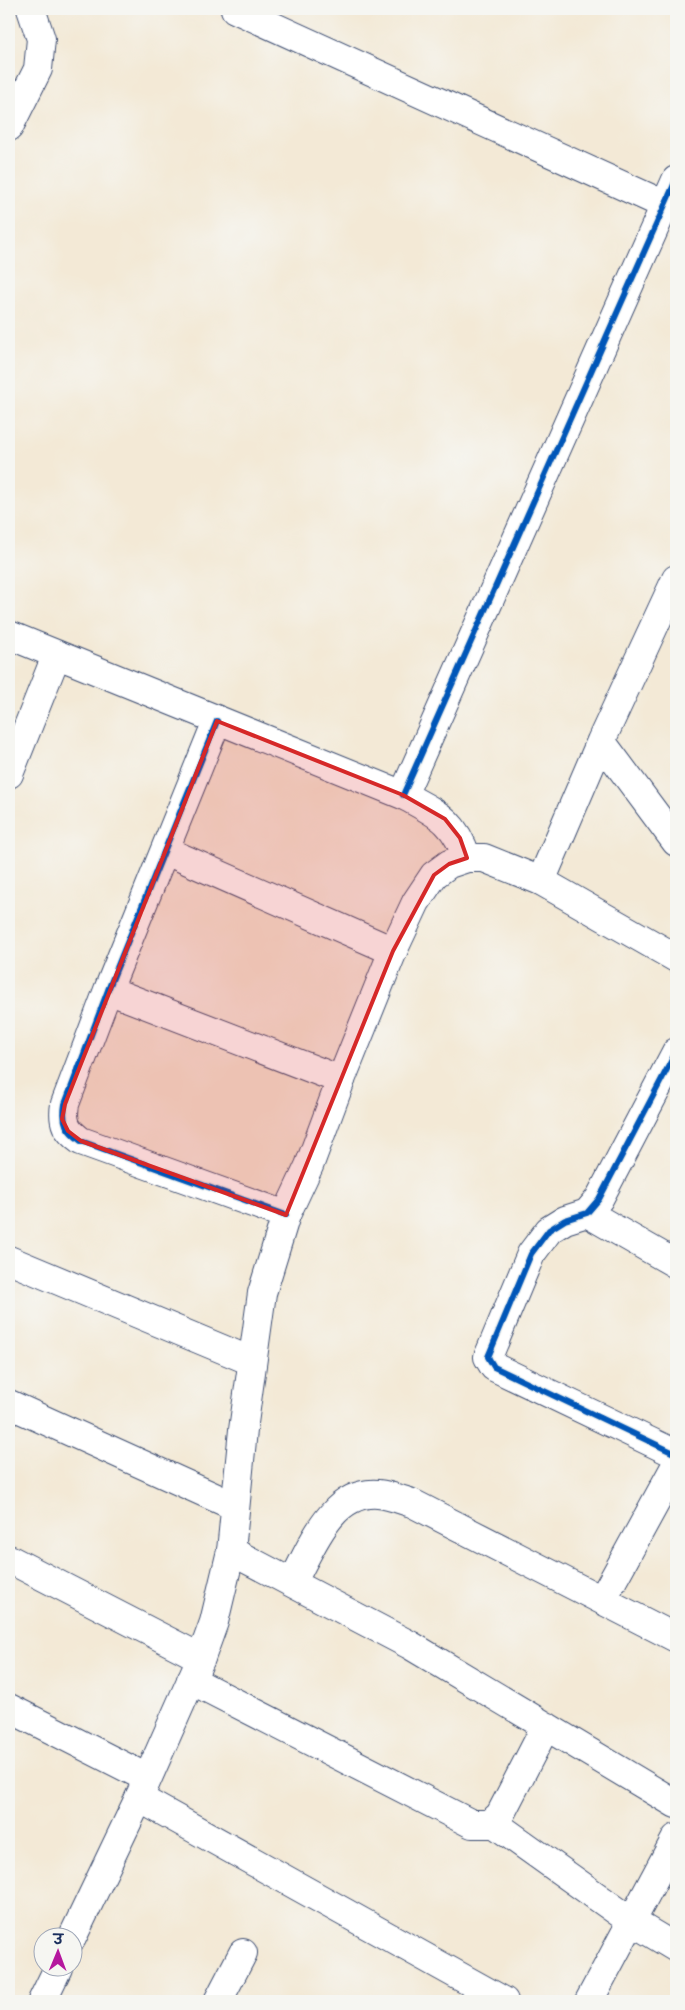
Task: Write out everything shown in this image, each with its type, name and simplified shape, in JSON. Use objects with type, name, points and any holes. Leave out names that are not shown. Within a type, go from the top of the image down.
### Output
[{"type":"street","points":[[9,127],[38,68],[41,39],[31,9]]},
{"type":"street","points":[[235,9],[671,208]]},
{"type":"street","points":[[403,795],[671,208],[676,180]]},
{"type":"street","points":[[541,881],[601,741],[676,579]]},
{"type":"street","points":[[9,635],[56,656],[403,795],[445,819],[460,838],[467,858]]},
{"type":"street","points":[[9,774],[56,656]]},
{"type":"street","points":[[217,721],[166,852],[108,990],[65,1104],[62,1118],[68,1131],[81,1141],[286,1215]]},
{"type":"street","points":[[601,741],[676,842]]},
{"type":"street","points":[[166,852],[393,951]]},
{"type":"street","points":[[77,1928],[143,1788],[196,1669],[214,1622],[231,1551],[234,1506],[251,1361],[262,1293],[286,1215],[309,1166],[340,1080],[393,951],[416,902],[434,875],[448,864],[467,858],[484,858],[541,881],[675,954]]},
{"type":"street","points":[[108,990],[340,1080]]},
{"type":"street","points":[[676,1052],[599,1199],[587,1213],[565,1220],[550,1230],[531,1254],[488,1357],[494,1367],[676,1454]]},
{"type":"street","points":[[587,1213],[676,1264]]},
{"type":"street","points":[[9,1260],[251,1361]]},
{"type":"street","points":[[9,1404],[234,1506]]},
{"type":"street","points":[[602,1600],[676,1464]]},
{"type":"street","points":[[292,1582],[332,1514],[350,1498],[378,1494],[412,1502],[676,1638]]},
{"type":"street","points":[[231,1551],[410,1645],[676,1804]]},
{"type":"street","points":[[9,1559],[196,1669],[472,1824],[495,1824],[631,1921],[676,1948]]},
{"type":"street","points":[[9,1708],[504,2001]]},
{"type":"street","points":[[490,1824],[500,1815],[546,1726]]},
{"type":"street","points":[[589,2001],[676,1838]]},
{"type":"street","points":[[218,2001],[243,1953]]},
{"type":"street","points":[[42,2001],[53,1978]]},
{"type":"highlighted area","points":[[217,721],[403,795],[445,819],[460,838],[467,858],[449,864],[434,875],[393,951],[286,1215],[81,1141],[68,1131],[62,1119],[65,1104]]},
{"type":"cycle path","points":[[403,795],[676,180]]},
{"type":"cycle path","points":[[217,721],[108,990],[65,1104],[64,1116],[66,1126],[81,1141],[286,1215]]},
{"type":"cycle path","points":[[676,1052],[599,1199],[587,1213],[565,1220],[549,1230],[531,1254],[488,1357],[494,1367],[676,1454]]}]
